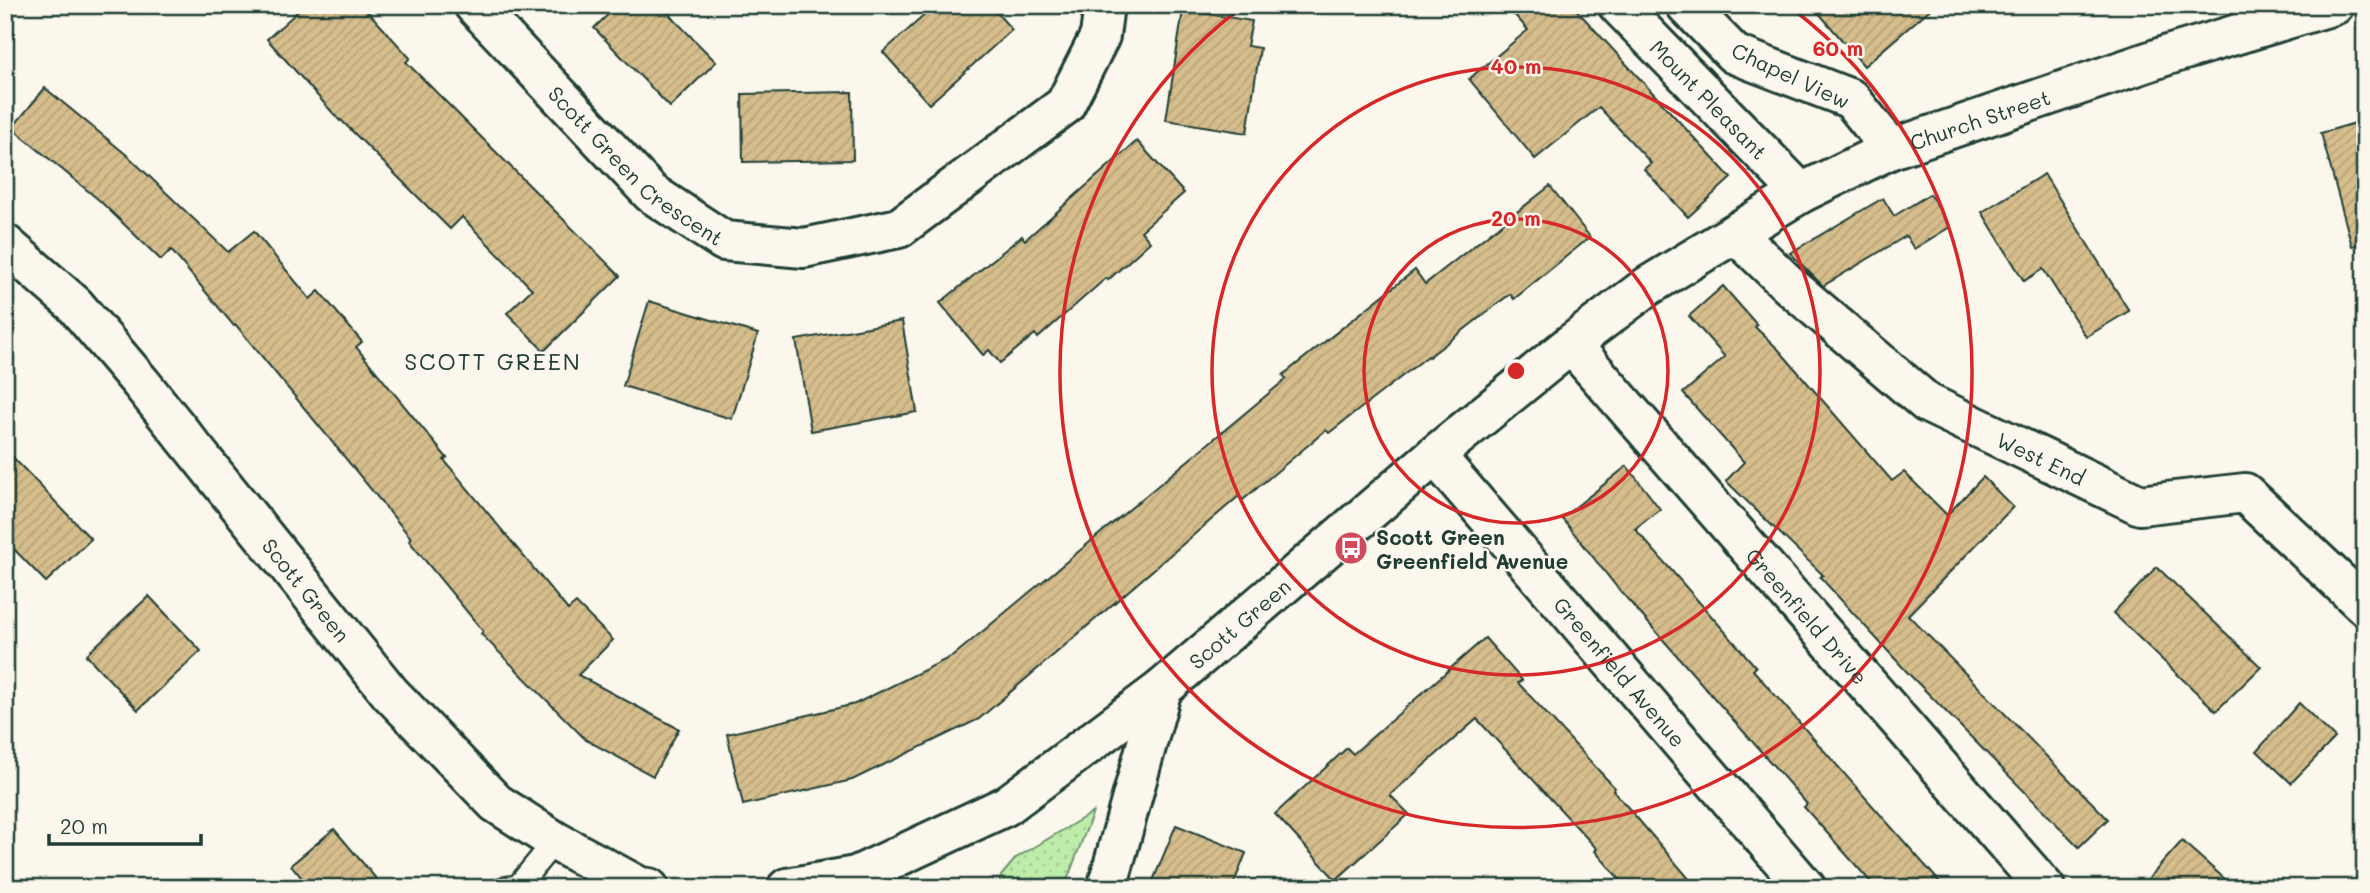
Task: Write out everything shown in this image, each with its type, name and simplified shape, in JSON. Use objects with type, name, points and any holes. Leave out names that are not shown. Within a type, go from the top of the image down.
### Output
[{"type":"street","name":"Scott Green Crescent","points":[[474,5],[651,193],[724,241],[804,248],[899,228],[1065,105],[1100,36],[1104,5]]},
{"type":"street","name":"Mount Pleasant","points":[[1618,5],[1801,192]]},
{"type":"street","name":"Chapel View","points":[[1686,5],[1734,54],[1851,99],[1891,149]]},
{"type":"street","name":"Church Street","points":[[1648,286],[1801,192],[1891,149],[2168,55],[2334,5]]},
{"type":"street","name":"West End","points":[[1736,234],[1788,284],[1927,403],[2140,505],[2245,494],[2365,606]]},
{"type":"street","name":"Scott Green","points":[[5,244],[74,304],[141,383],[390,693],[496,803],[555,841],[640,887],[649,888]]},
{"type":"street","name":"Scott Green","points":[[787,888],[867,882],[1006,806],[1162,689],[1435,454],[1571,344],[1648,286]]},
{"type":"street","name":"Greenfield Drive","points":[[1571,344],[2045,888]]},
{"type":"street","name":"Greenfield Avenue","points":[[1435,454],[1806,888]]},
{"type":"street","points":[[1107,888],[1162,689]]},
{"type":"lane","points":[[505,888],[518,886],[555,841]]},
{"type":"green space","points":[[1093,812],[1064,888],[999,888],[1001,876],[1016,858]]},
{"type":"building","points":[[305,5],[362,5],[410,58],[406,62],[620,276],[544,351],[507,313],[532,289],[462,217],[450,229],[340,121],[267,39]]},
{"type":"building","points":[[618,5],[660,5],[716,62],[670,107],[594,28]]},
{"type":"building","points":[[936,5],[990,5],[1012,30],[929,104],[883,52]]},
{"type":"building","points":[[1506,5],[1572,5],[1731,178],[1688,217],[1644,169],[1651,163],[1599,107],[1535,159],[1469,79],[1528,30]]},
{"type":"building","points":[[1812,5],[1935,5],[1864,66]]},
{"type":"building","points":[[1183,10],[1252,21],[1247,46],[1260,48],[1247,133],[1166,120]]},
{"type":"building","points":[[45,88],[128,156],[228,252],[254,231],[310,299],[319,291],[362,342],[356,347],[447,458],[444,460],[568,610],[576,603],[613,640],[578,675],[679,729],[653,776],[586,740],[481,634],[483,631],[409,541],[411,538],[171,250],[161,260],[99,200],[12,128]]},
{"type":"building","points":[[852,92],[853,160],[743,162],[742,94]]},
{"type":"building","points":[[2365,120],[2365,244],[2352,246],[2321,133]]},
{"type":"building","points":[[1137,141],[1184,193],[1141,231],[1150,242],[1038,338],[1035,334],[1000,363],[989,350],[983,355],[940,303],[1022,236],[1025,240]]},
{"type":"building","points":[[2044,174],[2129,311],[2086,337],[2043,269],[2024,281],[1982,212]]},
{"type":"building","points":[[1550,186],[1590,237],[1514,299],[1510,294],[1329,433],[1326,430],[1243,500],[1239,496],[979,719],[852,780],[743,805],[727,734],[855,704],[953,656],[1286,379],[1283,375],[1415,270],[1425,284]]},
{"type":"building","points":[[1930,194],[1950,227],[1914,249],[1906,236],[1823,286],[1790,253],[1883,198],[1894,216]]},
{"type":"building","points":[[1723,286],[1757,325],[1755,327],[1779,350],[1892,481],[1904,472],[1947,515],[1983,477],[2013,507],[1908,615],[2108,819],[2079,847],[1908,673],[1820,577],[1823,575],[1726,481],[1744,462],[1683,393],[1725,357],[1689,316]]},
{"type":"building","points":[[649,301],[758,334],[732,419],[623,386]]},
{"type":"building","points":[[902,321],[917,412],[811,431],[796,340]]},
{"type":"building","points":[[5,449],[91,539],[46,582],[5,540]]},
{"type":"building","points":[[1627,466],[1660,509],[1635,529],[1756,667],[1753,670],[1945,888],[1876,888],[1804,807],[1807,804],[1616,586],[1562,518]]},
{"type":"building","points":[[2157,567],[2261,667],[2216,711],[2113,613]]},
{"type":"building","points":[[149,596],[201,651],[138,710],[86,655]]},
{"type":"building","points":[[1485,638],[1522,680],[1518,683],[1615,788],[1613,790],[1697,888],[1627,888],[1595,851],[1597,849],[1477,719],[1390,795],[1409,814],[1336,880],[1275,814],[1347,748],[1353,754]]},
{"type":"building","points":[[2299,703],[2335,738],[2291,783],[2257,751]]},
{"type":"building","points":[[1176,825],[1246,853],[1232,888],[1150,888]]},
{"type":"building","points":[[334,829],[384,888],[310,888],[291,865]]},
{"type":"building","points":[[2182,841],[2235,888],[2140,888]]},
{"type":"place","name":"Scott Green Greenfield Avenue","points":[[1351,548]]},
{"type":"district","name":"SCOTT GREEN","points":[[493,361]]}]
